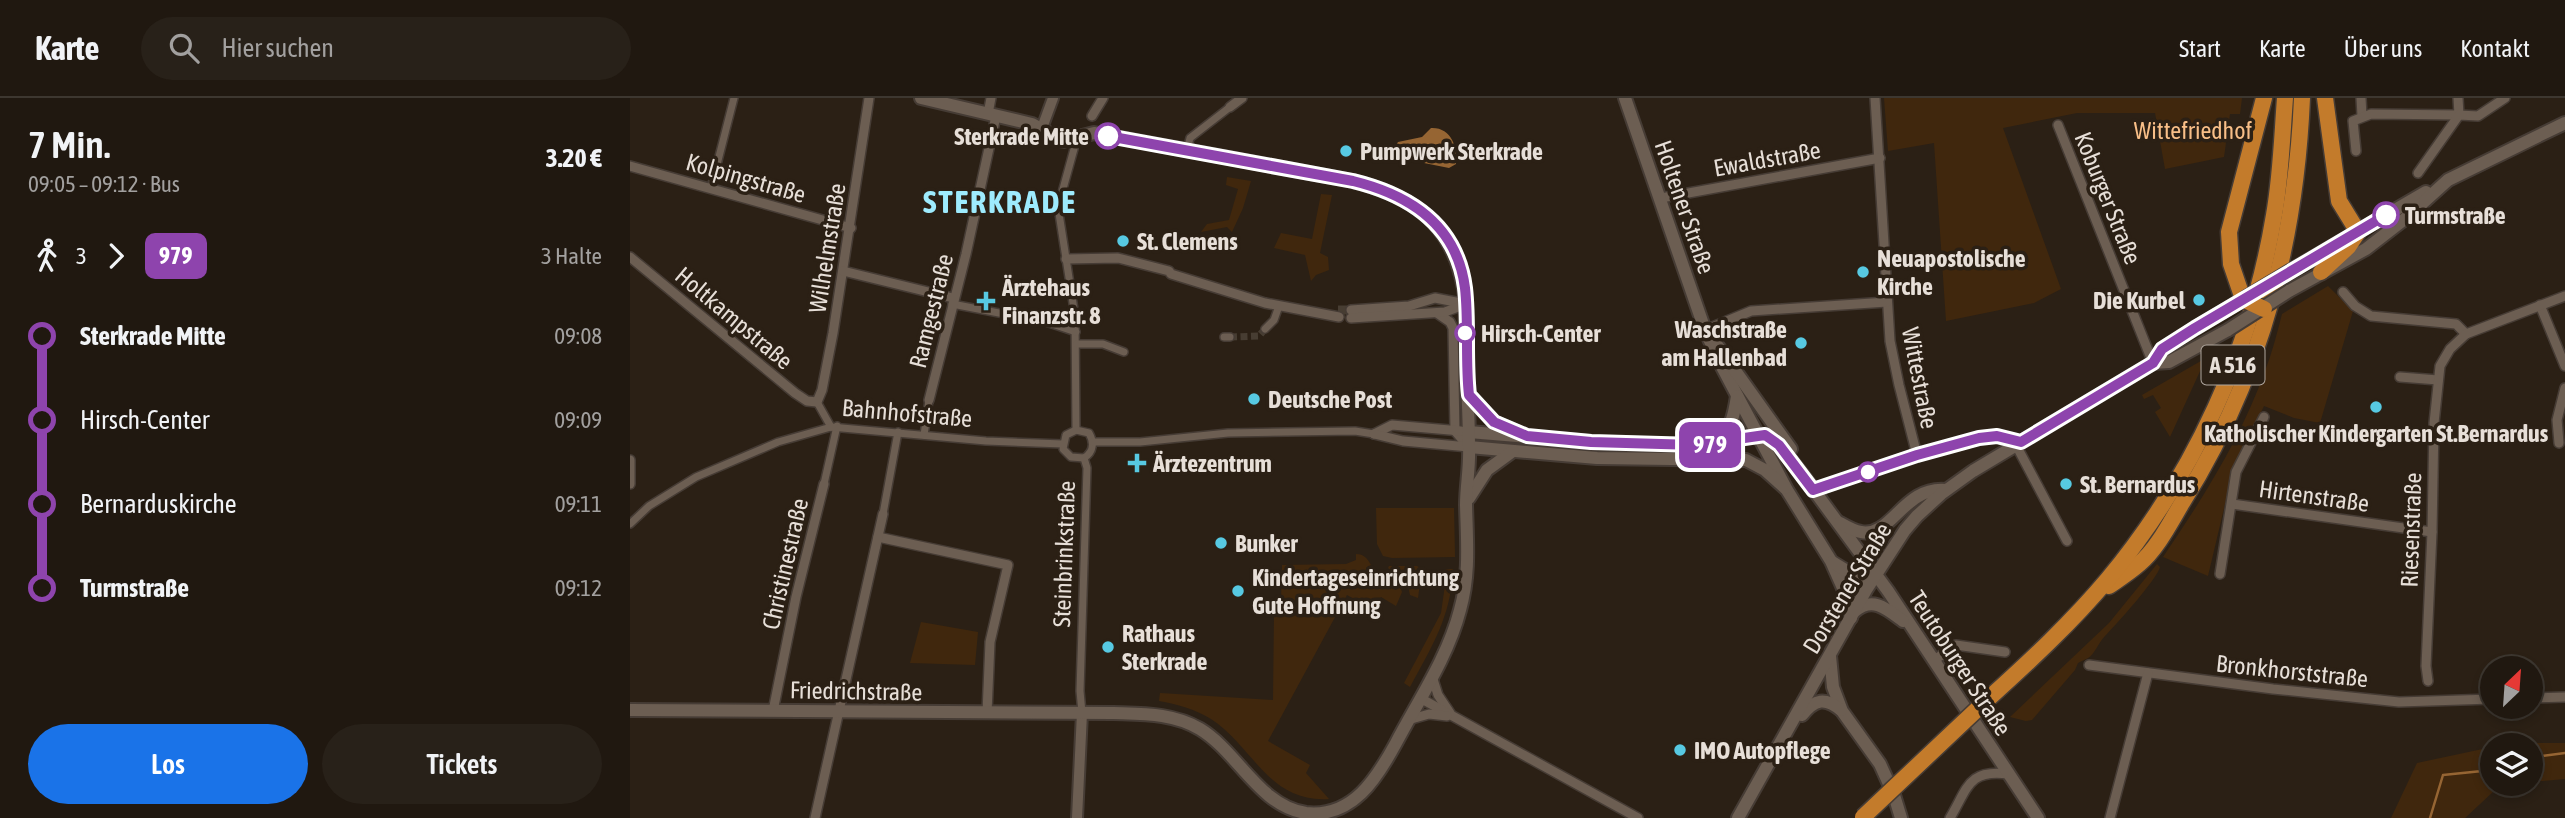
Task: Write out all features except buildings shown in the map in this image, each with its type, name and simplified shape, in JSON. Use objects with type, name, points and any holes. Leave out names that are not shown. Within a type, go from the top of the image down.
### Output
[{"type":"highway","points":[[2264,98],[2229,232],[2231,264],[2243,299],[2264,309]]},
{"type":"highway","name":"A 516","points":[[1862,817],[2036,655],[2092,597],[2139,539],[2169,494],[2207,427],[2249,321],[2268,250],[2280,176],[2285,98]]},
{"type":"highway","name":"A 516","points":[[2092,597],[2141,564],[2195,483],[2228,419],[2269,312],[2288,233],[2299,152],[2302,98]]},
{"type":"highway","points":[[2320,272],[2348,247],[2358,232],[2339,201],[2325,98]]},
{"type":"main road","points":[[921,98],[1042,128],[1058,139],[1072,140]]},
{"type":"main road","name":"Holtener Straße","points":[[1625,98],[1705,330],[1787,490],[1831,561],[1853,615]]},
{"type":"main road","name":"Dorstener Straße","points":[[1738,818],[1875,575],[1905,530],[1923,509],[1946,490],[2018,444],[2153,363],[2162,349],[2243,299],[2462,172],[2565,123]]},
{"type":"main road","name":"Friedrichstraße","points":[[630,710],[1148,713],[1187,722],[1218,743],[1273,798],[1295,810],[1314,813],[1340,808],[1365,791],[1382,768],[1432,675],[1453,632],[1466,587],[1469,395],[1466,304],[1459,265],[1451,246],[1429,217],[1402,197],[1374,186],[1094,133],[1072,140]]},
{"type":"main road","name":"Dorstener Straße","points":[[2153,363],[2169,362],[2264,309],[2320,272],[2366,248],[2406,218],[2442,184]]},
{"type":"main road","name":"Holtener Straße","points":[[1705,330],[1768,415],[1790,448],[1802,474]]},
{"type":"main road","points":[[1469,395],[1494,422],[1527,436]]},
{"type":"main road","points":[[1716,444],[1725,436],[1733,421],[1737,396]]},
{"type":"main road","points":[[1746,460],[1762,437],[1768,415]]},
{"type":"main road","points":[[1469,432],[1591,442],[1670,445],[1716,444],[1762,437]]},
{"type":"main road","name":"Holtener Straße","points":[[1762,437],[1779,445],[1875,575]]},
{"type":"main road","points":[[1469,447],[1597,458],[1746,460],[1765,470],[1787,490]]},
{"type":"main road","points":[[1466,503],[1487,470],[1513,451]]},
{"type":"main road","points":[[1837,522],[1858,532],[1875,531],[1923,492],[1946,490]]},
{"type":"main road","points":[[1831,561],[1860,579],[1875,575]]},
{"type":"main road","name":"Teutoburger Straße","points":[[1875,575],[2038,818]]},
{"type":"main road","points":[[1853,615],[1867,603],[1879,605],[1910,627]]},
{"type":"main road","points":[[1830,656],[1833,687],[1842,711],[1880,764],[1901,818]]},
{"type":"main road","points":[[1780,744],[1814,702],[1829,702],[1842,711]]},
{"type":"street","points":[[711,188],[734,98]]},
{"type":"street","name":"Wilhelmstraße","points":[[817,402],[828,363],[869,98]]},
{"type":"street","name":"Ramgestraße","points":[[924,435],[929,400],[965,254],[992,115],[991,98]]},
{"type":"street","points":[[1042,128],[1054,98]]},
{"type":"street","points":[[1092,116],[1103,98]]},
{"type":"street","points":[[1187,150],[1190,138],[1242,98]]},
{"type":"street","name":"Wittestraße","points":[[1875,98],[1887,302],[1893,357],[1917,455]]},
{"type":"street","points":[[2361,98],[2362,116]]},
{"type":"street","points":[[2418,173],[2459,115],[2458,98]]},
{"type":"street","points":[[2356,151],[2353,121],[2362,116],[2478,116],[2505,98]]},
{"type":"street","name":"Koburger Straße","points":[[2058,125],[2153,363]]},
{"type":"street","points":[[1072,140],[1074,149],[1058,206],[1077,344],[1076,430]]},
{"type":"street","name":"Ewaldstraße","points":[[1661,198],[1880,158]]},
{"type":"street","name":"Kolpingstraße","points":[[630,166],[851,228]]},
{"type":"street","name":"Holtkampstraße","points":[[630,257],[795,393],[807,401],[817,402]]},
{"type":"street","points":[[1066,258],[1118,258],[1169,271],[1171,274],[1279,306],[1339,314]]},
{"type":"street","points":[[843,271],[1076,332]]},
{"type":"street","points":[[2343,292],[2355,306],[2371,316],[2456,324],[2466,334],[2565,296]]},
{"type":"street","points":[[1435,298],[1466,304],[1441,315],[1351,314],[1409,306],[1435,298]]},
{"type":"street","points":[[1705,330],[1751,311],[1887,302]]},
{"type":"street","points":[[2540,305],[2565,366]]},
{"type":"street","points":[[1265,329],[1274,320],[1279,306]]},
{"type":"street","points":[[1441,315],[1453,328],[1455,431],[1469,447]]},
{"type":"street","name":"Riesenstraße","points":[[2428,681],[2426,666],[2433,449],[2438,380],[2445,357],[2466,334]]},
{"type":"street","points":[[1077,344],[1103,344],[1124,352]]},
{"type":"street","points":[[2400,377],[2438,380]]},
{"type":"street","points":[[2559,443],[2557,420],[2565,388]]},
{"type":"street","points":[[817,402],[834,427]]},
{"type":"street","name":"Hirtenstraße","points":[[2220,574],[2236,472],[2264,417]]},
{"type":"street","points":[[1374,433],[1392,425],[1469,432]]},
{"type":"street","name":"Bahnhofstraße","points":[[630,524],[649,506],[708,471],[778,442],[834,427],[986,441],[1062,444]]},
{"type":"street","name":"Christinestraße","points":[[773,711],[796,597],[824,484],[834,427]]},
{"type":"street","points":[[1084,458],[1071,457],[1066,453],[1062,444],[1066,435],[1076,430],[1089,433],[1093,442],[1140,442],[1228,433],[1355,431],[1403,441],[1469,447]]},
{"type":"street","points":[[815,818],[883,514],[898,432]]},
{"type":"street","points":[[1813,490],[1917,455],[1989,436],[2018,444],[2067,541]]},
{"type":"street","name":"Steinbrinkstraße","points":[[1077,818],[1087,468],[1084,458],[1091,452],[1093,442]]},
{"type":"street","points":[[630,460],[630,484]]},
{"type":"street","name":"Hirtenstraße","points":[[2232,504],[2432,532]]},
{"type":"street","points":[[630,513],[642,513]]},
{"type":"street","points":[[878,537],[1008,565],[990,642],[987,713]]},
{"type":"street","points":[[1933,661],[1956,645],[2005,652]]},
{"type":"street","name":"Bronkhorststraße","points":[[2089,664],[2273,689],[2399,702],[2480,699]]},
{"type":"street","points":[[2110,818],[2148,673]]},
{"type":"street","points":[[1432,675],[1438,695],[1453,717]]},
{"type":"street","points":[[2543,698],[2565,697]]},
{"type":"street","points":[[1420,698],[1638,818]]},
{"type":"street","points":[[1408,720],[1429,714],[1453,717]]},
{"type":"street","name":"Teutoburger Straße","points":[[1950,818],[1976,777],[1990,772],[2008,774]]},
{"type":"green space","name":"Wittefriedhof","points":[[1884,98],[2242,98],[2240,114],[2230,114],[2224,157],[2165,169],[2155,113],[2077,113],[2003,128],[2061,289],[2034,303],[1946,321],[1934,143],[1888,151]]},
{"type":"green space","points":[[1227,177],[1251,181],[1232,232],[1227,227],[1201,232],[1207,224],[1229,220],[1238,189],[1226,185]]},
{"type":"green space","points":[[1321,194],[1332,195],[1320,253],[1328,257],[1329,270],[1316,275],[1311,281],[1305,255],[1274,248],[1281,233],[1312,239]]},
{"type":"green space","points":[[2328,286],[2353,311],[2320,423],[2294,418],[2264,406],[2234,466],[2208,576],[2163,557],[2207,490],[2245,420],[2268,364],[2282,314]]},
{"type":"green space","points":[[2206,358],[2170,437],[2155,412],[2161,408],[2153,395],[2144,399],[2142,395]]},
{"type":"green space","points":[[1376,508],[1454,508],[1455,557],[1383,556],[1377,544]]},
{"type":"green space","points":[[1356,554],[1368,560],[1371,565],[1366,568],[1374,577],[1396,590],[1399,584],[1402,592],[1396,606],[1381,597],[1374,610],[1347,595],[1268,741],[1310,765],[1306,773],[1329,799],[1308,798],[1276,783],[1211,719],[1186,707],[1159,701],[1160,693],[1273,700],[1274,613],[1281,601],[1282,565],[1346,564],[1356,560]]},
{"type":"green space","points":[[2157,564],[2160,567],[2144,591],[2092,654],[2078,663],[2032,720],[2010,717],[2109,623]]},
{"type":"green space","points":[[1417,566],[1422,569],[1418,598],[1410,595],[1407,582],[1388,568]]},
{"type":"green space","points":[[1453,569],[1449,602],[1444,617],[1410,687],[1404,683],[1441,613],[1446,578],[1440,577],[1441,574],[1445,570]]},
{"type":"green space","points":[[921,622],[978,632],[975,665],[910,663]]},
{"type":"green space","points":[[2543,743],[2565,743],[2565,779],[2543,781]]},
{"type":"green space","points":[[2480,750],[2480,796],[2489,796],[2465,818],[2391,818],[2417,763]]},
{"type":"shaded area","points":[[1431,128],[1444,131],[1452,139],[1456,164],[1449,168],[1399,158],[1393,150],[1398,142],[1422,137]]},
{"type":"waterway","points":[[2543,756],[2565,753]]},
{"type":"waterway","points":[[2430,818],[2443,775],[2480,771]]},
{"type":"tunnel","points":[[1338,310],[1351,310]]},
{"type":"tunnel","points":[[1230,337],[1259,336],[1265,329]]},
{"type":"bus line","name":"979","points":[[1108,136],[1353,181],[1384,189],[1416,205],[1438,227],[1456,255],[1466,304],[1466,369],[1469,395],[1494,422],[1527,436],[1591,442],[1706,445],[1765,435],[1779,445],[1813,490],[1917,455],[1979,438],[1997,436],[2021,442],[2153,363],[2162,349],[2195,328],[2386,215]]},
{"type":"place","name":"Sterkrade Mitte","points":[[1108,136]]},
{"type":"place","name":"Pumpwerk Sterkrade","points":[[1346,151]]},
{"type":"place","name":"Turmstraße","points":[[2386,215]]},
{"type":"place","name":"St. Clemens","points":[[1123,241]]},
{"type":"place","name":"Neuapostolische Kirche","points":[[1863,272]]},
{"type":"place","name":"Die Kurbel","points":[[2199,300]]},
{"type":"place","name":"Ärztehaus Finanzstr. 8","points":[[986,301]]},
{"type":"place","name":"Hirsch-Center","points":[[1465,333]]},
{"type":"place","name":"Waschstraße am Hallenbad","points":[[1801,343]]},
{"type":"place","name":"Deutsche Post","points":[[1254,399]]},
{"type":"place","name":"Katholischer Kindergarten St.Bernardus","points":[[2376,407]]},
{"type":"place","name":"Ärztezentrum","points":[[1137,463]]},
{"type":"place","name":"St. Bernardus","points":[[2066,484]]},
{"type":"place","name":"Bunker","points":[[1221,543]]},
{"type":"place","name":"Kindertageseinrichtung Gute Hoffnung","points":[[1238,591]]},
{"type":"place","name":"Rathaus Sterkrade","points":[[1108,647]]},
{"type":"place","name":"IMO Autopflege","points":[[1680,750]]},
{"type":"district","name":"STERKRADE","points":[[1000,201]]}]
